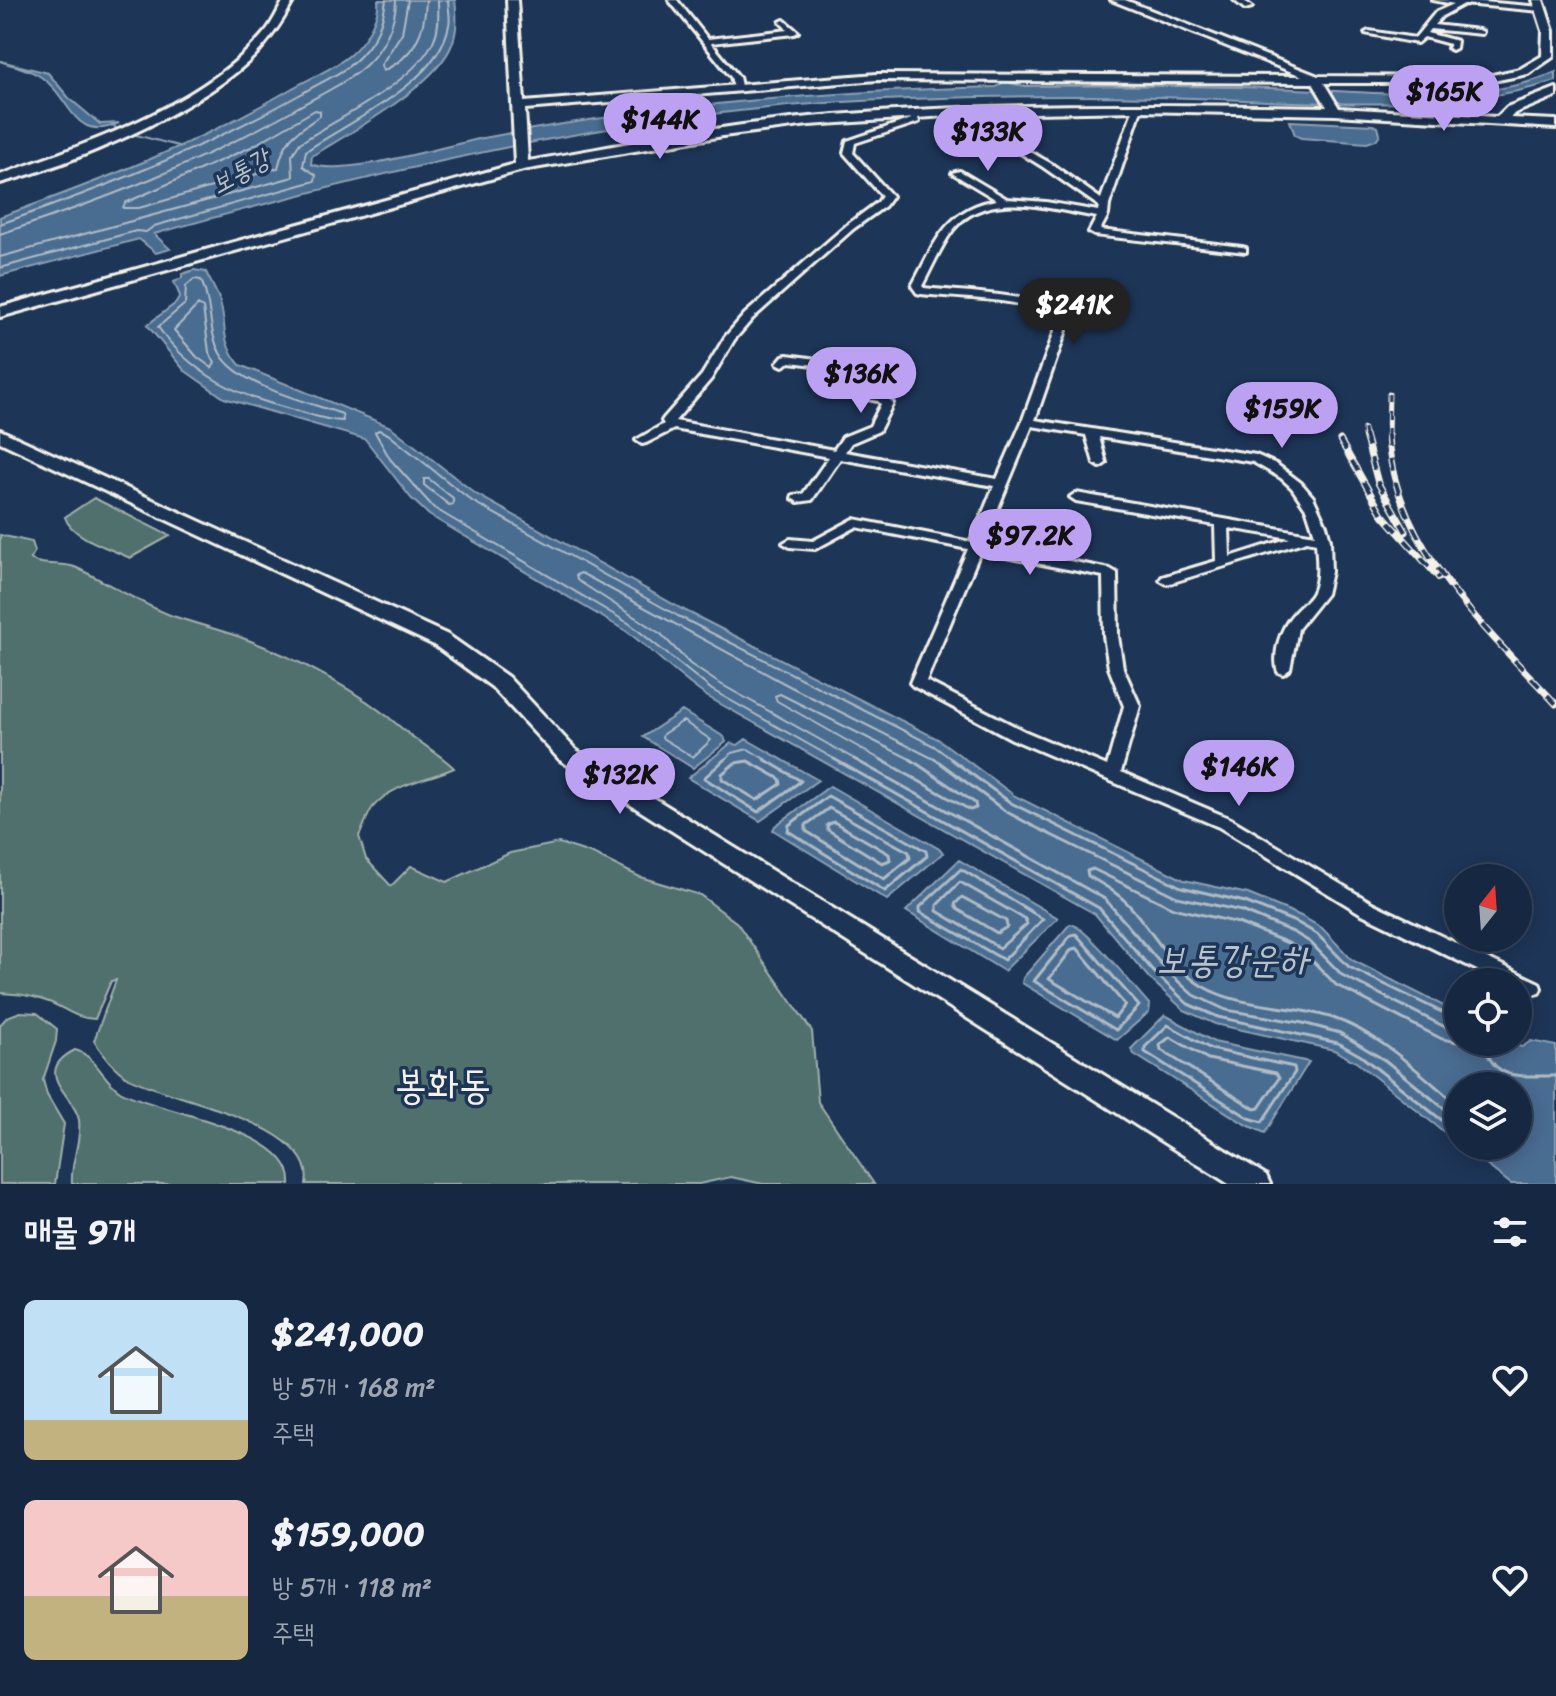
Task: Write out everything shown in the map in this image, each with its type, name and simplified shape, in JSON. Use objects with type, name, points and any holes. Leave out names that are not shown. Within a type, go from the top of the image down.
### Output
[{"type":"street","points":[[0,179],[120,131],[182,101],[242,62],[273,32],[289,0]]},
{"type":"street","points":[[512,0],[521,162]]},
{"type":"street","points":[[673,0],[735,77],[737,86]]},
{"type":"street","points":[[1116,0],[1290,65],[1320,85],[1333,108]]},
{"type":"street","points":[[1238,0],[1248,7]]},
{"type":"street","points":[[517,109],[845,78],[949,76],[1320,85],[1483,80],[1510,76],[1540,64],[1547,57],[1548,31],[1539,4],[1436,0]]},
{"type":"street","points":[[1369,33],[1417,41],[1444,11],[1461,3]]},
{"type":"street","points":[[707,41],[794,32],[784,22]]},
{"type":"street","points":[[1426,31],[1479,32]]},
{"type":"street","points":[[1426,31],[1454,43],[1452,48]]},
{"type":"street","points":[[1502,119],[1511,110],[1556,92]]},
{"type":"street","points":[[1138,107],[1094,232],[1242,250]]},
{"type":"street","points":[[0,312],[521,162],[809,121],[913,114],[1138,107],[1333,108],[1556,124]]},
{"type":"street","points":[[672,425],[669,417],[685,404],[707,377],[729,339],[749,316],[850,227],[882,204],[887,196],[848,153],[851,141],[916,120],[913,114]]},
{"type":"street","points":[[1010,144],[1030,153],[1051,170],[1066,175],[1103,210]]},
{"type":"street","points":[[957,173],[1003,200]]},
{"type":"street","points":[[1103,210],[1003,200],[978,208],[954,223],[917,286],[921,291],[1058,310],[1066,316],[1028,422],[918,683],[1018,735],[1225,823],[1366,908],[1490,968]]},
{"type":"street","points":[[783,363],[787,358],[855,367],[841,391],[882,398],[887,403],[875,428],[847,440],[807,497],[798,498]]},
{"type":"street","points":[[1028,422],[1256,459],[1275,467],[1294,482],[1319,516],[1324,574],[1319,594],[1286,636],[1283,669]]},
{"type":"street","points":[[642,440],[672,425],[1002,484]]},
{"type":"street","points":[[1091,432],[1100,463]]},
{"type":"street","points":[[0,435],[441,640],[500,682],[568,755],[1255,1184]]},
{"type":"street","points":[[1076,497],[1323,540]]},
{"type":"street","points":[[790,543],[815,545],[854,523],[1110,573],[1114,657],[1132,706],[1112,775]]},
{"type":"street","points":[[1222,524],[1223,563]]},
{"type":"street","points":[[1167,580],[1306,537]]},
{"type":"green space","points":[[94,498],[170,536],[130,558],[83,537],[65,517]]},
{"type":"green space","points":[[0,535],[32,542],[35,551],[30,559],[36,562],[77,568],[158,610],[240,637],[305,665],[368,702],[454,768],[390,792],[367,817],[359,836],[366,859],[391,886],[411,866],[447,882],[510,853],[559,843],[593,854],[640,877],[700,895],[737,923],[812,1031],[818,1102],[874,1184],[763,1184],[731,1177],[699,1184],[306,1184],[303,1163],[288,1144],[264,1129],[127,1077],[113,1065],[94,1041],[116,980],[111,981],[95,1019],[75,1015],[35,997],[0,993]]},
{"type":"green space","points":[[20,1012],[37,1013],[57,1029],[43,1080],[47,1095],[64,1124],[55,1184],[0,1184],[0,1025],[7,1017]]},
{"type":"green space","points":[[75,1050],[94,1062],[120,1091],[220,1125],[270,1149],[285,1165],[290,1184],[72,1184],[79,1120],[55,1076],[56,1067],[62,1059]]},
{"type":"water","name":"보통강","points":[[378,0],[455,0],[453,43],[426,79],[388,108],[312,156],[311,164],[347,167],[489,137],[678,108],[805,96],[996,87],[1004,82],[1024,86],[1207,86],[1438,94],[1500,88],[1556,72],[1556,81],[1481,97],[1402,103],[1119,96],[993,97],[813,104],[717,113],[528,143],[434,163],[154,234],[170,249],[156,253],[139,239],[0,276],[0,217],[111,175],[219,128],[330,69],[362,42],[374,21]]},
{"type":"water","points":[[0,61],[48,73],[69,98],[100,124],[119,123],[92,128],[82,123],[41,77]]},
{"type":"water","points":[[1290,121],[1373,125],[1378,127],[1380,134],[1376,140],[1367,143],[1301,138],[1295,135]]},
{"type":"water","name":"보통강운하","points":[[194,270],[206,272],[220,302],[229,348],[240,365],[391,427],[476,494],[682,609],[938,739],[1015,796],[1184,880],[1248,894],[1322,928],[1352,960],[1444,1006],[1444,1056],[1532,1056],[1532,1041],[1556,1046],[1556,1184],[1511,1184],[1480,1160],[1532,1160],[1532,1072],[1444,1072],[1444,1132],[1356,1062],[1334,1050],[1215,1024],[1184,1010],[1149,978],[1095,914],[708,697],[626,631],[429,515],[411,498],[365,439],[224,398],[184,370],[147,325],[176,303],[180,296],[174,282],[182,278],[182,274]]},
{"type":"water","points":[[682,711],[724,737],[726,742],[693,768],[643,737]]},
{"type":"water","points":[[746,739],[818,780],[760,821],[688,778],[731,743],[738,745]]},
{"type":"water","points":[[830,786],[943,853],[887,900],[773,830]]},
{"type":"water","points":[[959,860],[1058,918],[1004,971],[906,911]]},
{"type":"water","points":[[1070,924],[1098,946],[1150,1005],[1149,1012],[1117,1040],[1022,983]]},
{"type":"water","points":[[1165,1015],[1214,1042],[1309,1062],[1265,1133],[1245,1124],[1134,1054],[1131,1049]]},
{"type":"waterway","points":[[113,124],[117,130],[182,147]]},
{"type":"railway","points":[[1388,435],[1389,394]]},
{"type":"railway","points":[[1364,429],[1365,437]]},
{"type":"railway","points":[[1365,435],[1378,483],[1406,532]]},
{"type":"railway","points":[[1388,435],[1394,475],[1407,513],[1425,549],[1473,615],[1556,704]]},
{"type":"railway","points":[[1340,440],[1382,514],[1439,578]]},
{"type":"district","name":"봉화동","points":[[443,1084]]}]
